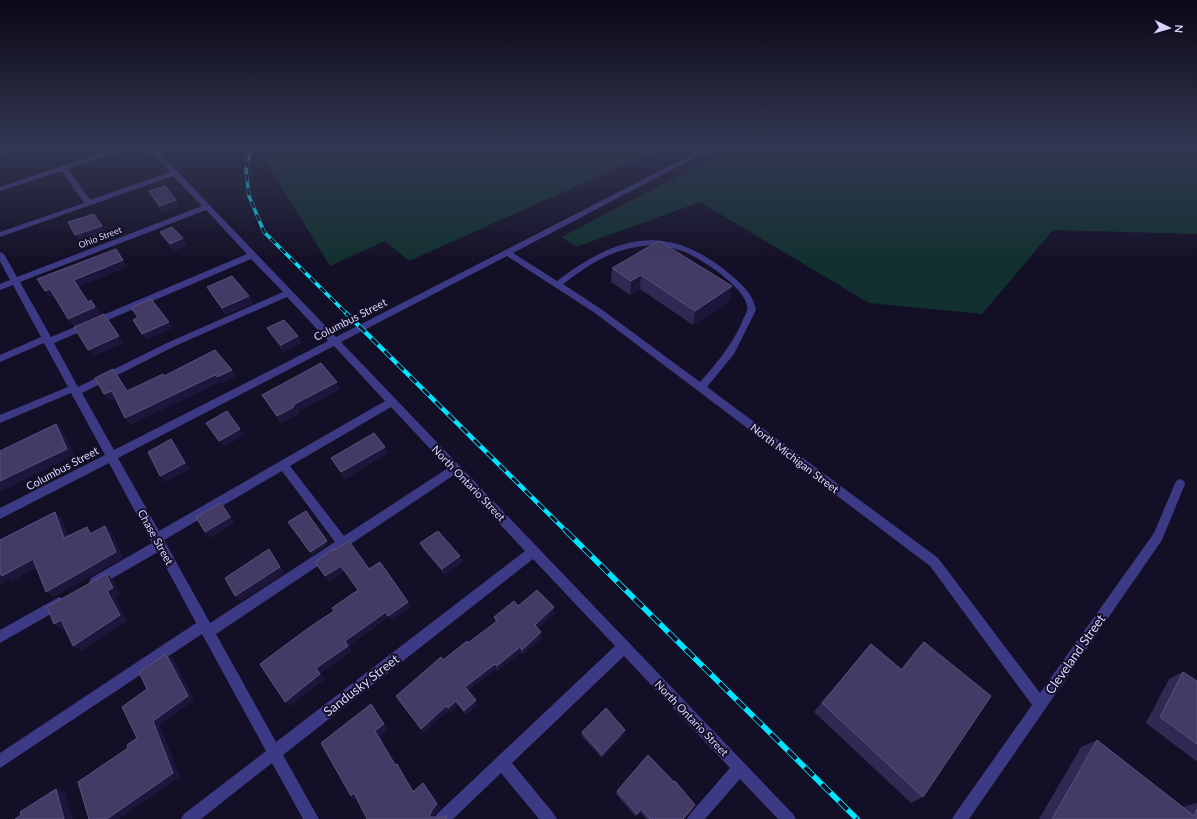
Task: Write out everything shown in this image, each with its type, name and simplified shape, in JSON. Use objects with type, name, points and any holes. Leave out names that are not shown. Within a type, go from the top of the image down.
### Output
[{"type":"street","points":[[0,189],[12,185]]},
{"type":"street","points":[[76,185],[88,203]]},
{"type":"street","points":[[0,235],[139,185]]},
{"type":"street","name":"North Ontario Street","points":[[186,185],[788,819]]},
{"type":"street","name":"Columbus Street","points":[[0,514],[638,185]]},
{"type":"street","name":"Ohio Street","points":[[0,287],[207,207]]},
{"type":"street","points":[[558,284],[580,266],[597,256],[627,244],[646,242],[663,243],[685,249],[707,260],[747,295],[752,310],[739,338],[727,357],[701,388]]},
{"type":"street","name":"North Michigan Street","points":[[508,253],[598,311],[934,562],[1040,705]]},
{"type":"street","name":"Chase Street","points":[[0,254],[311,819]]},
{"type":"street","points":[[0,359],[252,255]]},
{"type":"street","points":[[0,419],[75,390],[172,344],[288,293]]},
{"type":"street","points":[[86,587],[283,465],[392,402]]},
{"type":"street","points":[[283,465],[343,543]]},
{"type":"street","points":[[0,761],[206,628],[343,543],[456,469]]},
{"type":"street","name":"Cleveland Street","points":[[960,819],[1158,536],[1180,484]]},
{"type":"street","name":"Sandusky Street","points":[[189,819],[534,551]]},
{"type":"street","points":[[0,637],[66,598]]},
{"type":"street","points":[[442,819],[624,647]]},
{"type":"street","points":[[502,762],[549,819]]},
{"type":"street","points":[[695,819],[740,768]]},
{"type":"green space","points":[[280,185],[579,185],[409,261],[385,241],[330,266]]},
{"type":"green space","points":[[661,185],[1197,185],[1197,234],[1053,230],[982,314],[869,303],[700,202],[576,247],[561,237]]},
{"type":"building","points":[[165,186],[176,200],[159,206],[149,191]]},
{"type":"building","points":[[94,214],[102,226],[75,235],[68,222]]},
{"type":"building","points":[[172,227],[183,238],[170,244],[160,232]]},
{"type":"building","points":[[659,241],[732,286],[695,311],[641,275],[631,281],[612,268]]},
{"type":"building","points":[[116,249],[123,260],[74,280],[88,302],[91,300],[95,307],[68,319],[50,289],[45,291],[37,279]]},
{"type":"building","points":[[232,276],[249,296],[222,308],[207,287]]},
{"type":"building","points":[[151,299],[169,322],[142,334],[133,320],[138,317],[131,308]]},
{"type":"building","points":[[104,314],[119,336],[88,350],[74,327]]},
{"type":"building","points":[[284,320],[298,336],[281,345],[267,328]]},
{"type":"building","points":[[215,350],[232,370],[217,377],[215,375],[125,418],[112,391],[104,394],[95,378],[113,369],[127,391],[163,374],[164,376]]},
{"type":"building","points":[[321,363],[337,382],[293,405],[294,407],[277,416],[262,395]]},
{"type":"building","points":[[227,411],[240,429],[219,441],[206,423]]},
{"type":"building","points":[[56,424],[67,449],[0,481],[0,451]]},
{"type":"building","points":[[374,433],[385,447],[341,472],[331,458]]},
{"type":"building","points":[[171,439],[185,463],[160,476],[148,452]]},
{"type":"building","points":[[221,503],[230,517],[205,532],[196,517]]},
{"type":"building","points":[[306,511],[327,541],[310,552],[288,522]]},
{"type":"building","points":[[55,512],[64,538],[87,527],[90,534],[105,526],[116,552],[46,592],[33,559],[2,576],[2,574],[0,575],[0,540]]},
{"type":"building","points":[[438,531],[460,556],[442,569],[420,543]]},
{"type":"building","points":[[349,541],[369,569],[380,562],[408,602],[388,616],[386,612],[345,641],[348,646],[316,668],[320,674],[285,702],[260,664],[334,611],[332,608],[358,590],[341,566],[325,576],[315,562],[333,549],[334,550]]},
{"type":"building","points":[[269,549],[280,567],[235,596],[225,578]]},
{"type":"building","points":[[106,574],[113,588],[107,591],[120,615],[73,646],[61,620],[54,624],[47,607]]},
{"type":"building","points":[[537,590],[554,607],[535,625],[541,632],[522,650],[520,647],[497,666],[495,664],[465,687],[476,700],[464,711],[456,701],[448,708],[446,706],[421,729],[396,696],[441,657],[443,660],[467,641],[468,643],[497,621],[494,617],[514,601],[518,606]]},
{"type":"building","points":[[924,642],[991,696],[923,797],[822,703],[871,644],[902,670]]},
{"type":"building","points":[[166,654],[188,696],[153,721],[173,773],[107,819],[89,819],[78,782],[128,748],[127,745],[137,738],[122,707],[147,689],[139,672]]},
{"type":"building","points":[[1183,672],[1197,681],[1197,744],[1160,717]]},
{"type":"building","points":[[371,704],[384,724],[375,731],[395,765],[397,764],[413,792],[423,783],[437,804],[429,817],[446,817],[447,819],[367,819],[354,793],[351,796],[321,743]]},
{"type":"building","points":[[606,708],[625,730],[602,755],[582,732]]},
{"type":"building","points":[[1097,740],[1194,816],[1197,809],[1197,819],[1052,819]]},
{"type":"building","points":[[648,755],[674,782],[675,781],[695,805],[683,819],[650,819],[641,809],[637,814],[617,791]]},
{"type":"building","points":[[56,789],[64,819],[15,819],[21,815],[20,812]]},
{"type":"railway","points":[[248,185],[249,196],[264,232],[347,314]]},
{"type":"railway","points":[[346,313],[567,532]]},
{"type":"railway","points":[[566,531],[857,819]]}]
